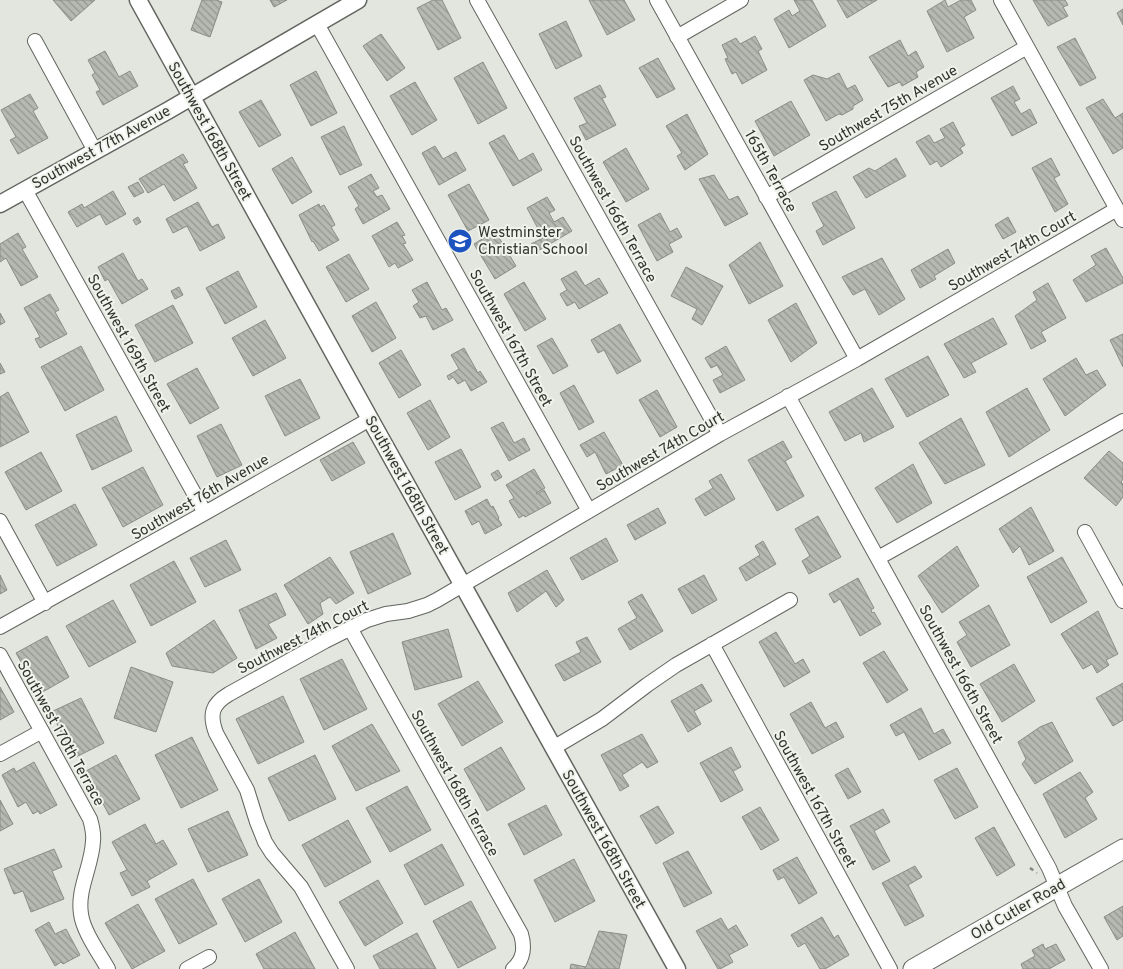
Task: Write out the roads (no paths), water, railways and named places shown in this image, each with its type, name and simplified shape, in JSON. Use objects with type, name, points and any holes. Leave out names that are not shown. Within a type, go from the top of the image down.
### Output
[{"type":"main road","name":"Old Cutler Road","points":[[913,969],[1123,849]]},
{"type":"street","name":"Southwest 168th Street","points":[[138,0],[677,969]]},
{"type":"street","name":"Southwest 77th Avenue","points":[[0,204],[191,97],[358,0]]},
{"type":"street","name":"Southwest 166th Terrace","points":[[477,0],[720,434]]},
{"type":"street","name":"165th Terrace","points":[[657,0],[857,359]]},
{"type":"street","points":[[677,36],[740,0]]},
{"type":"street","points":[[1000,0],[1120,214]]},
{"type":"street","name":"Southwest 167th Street","points":[[317,24],[589,511]]},
{"type":"street","points":[[35,41],[95,151]]},
{"type":"street","name":"Southwest 75th Avenue","points":[[766,197],[1027,47]]},
{"type":"street","name":"Southwest 169th Street","points":[[25,190],[205,513]]},
{"type":"street","name":"Southwest 74th Court","points":[[347,969],[301,887],[265,842],[247,790],[216,733],[212,719],[214,707],[224,697],[375,616],[408,611],[428,605],[720,434],[1120,214]]},
{"type":"street","name":"Southwest 166th Street","points":[[788,396],[1050,868],[1065,906],[1101,969]]},
{"type":"street","name":"Southwest 76th Avenue","points":[[0,627],[205,513],[370,418]]},
{"type":"street","points":[[878,558],[1123,421]]},
{"type":"street","points":[[0,521],[45,602]]},
{"type":"street","points":[[1085,532],[1123,601]]},
{"type":"street","points":[[553,748],[602,720],[662,674],[790,600]]},
{"type":"street","name":"Southwest 168th Terrace","points":[[350,628],[520,934],[524,946],[522,956],[512,969]]},
{"type":"street","name":"Southwest 167th Street","points":[[712,644],[890,969]]},
{"type":"street","name":"Southwest 170th Terrace","points":[[0,655],[86,810],[92,827],[93,844],[82,892],[80,912],[85,927],[108,969]]},
{"type":"street","points":[[0,754],[42,731]]},
{"type":"street","points":[[187,969],[209,957]]},
{"type":"place","name":"Westminster Christian School","points":[[460,241]]}]
